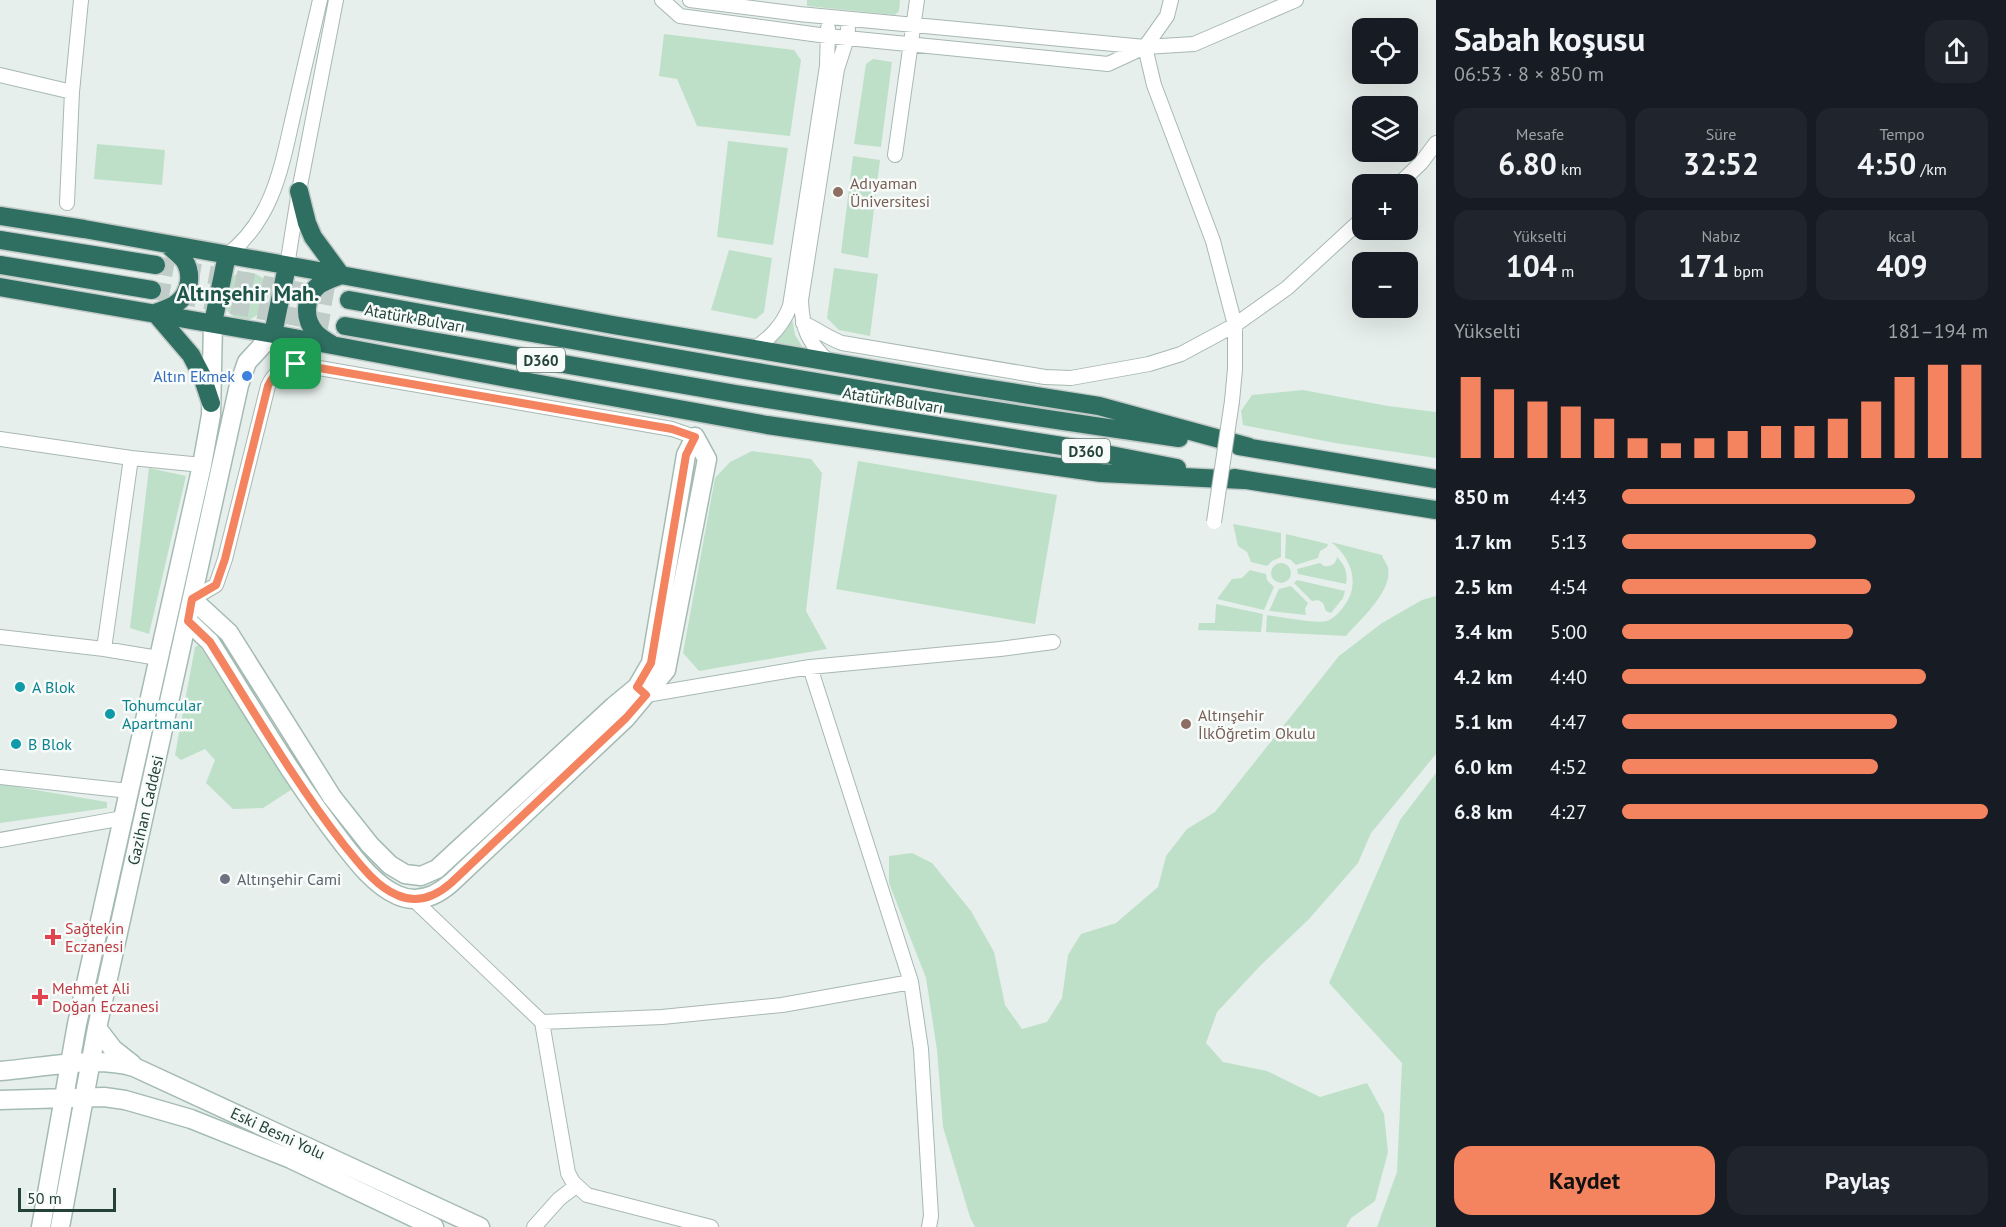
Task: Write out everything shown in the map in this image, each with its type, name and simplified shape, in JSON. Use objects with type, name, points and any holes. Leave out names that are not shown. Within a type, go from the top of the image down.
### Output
[{"type":"highway","points":[[299,191],[313,237],[341,274]]},
{"type":"highway","points":[[0,216],[341,274],[579,319],[829,362],[1099,405],[1249,447]]},
{"type":"highway","points":[[0,240],[156,265]]},
{"type":"highway","points":[[155,313],[177,303],[184,296],[189,284],[186,264],[166,244]]},
{"type":"highway","points":[[213,323],[227,255]]},
{"type":"highway","points":[[0,266],[152,290]]},
{"type":"highway","points":[[273,334],[287,266]]},
{"type":"highway","points":[[333,345],[311,327],[307,305],[316,288],[341,274]]},
{"type":"highway","points":[[0,286],[779,426],[1101,473],[1244,480]]},
{"type":"highway","name":"Atatürk Bulvarı","points":[[349,300],[784,378],[989,411],[1249,447],[1436,479]]},
{"type":"highway","points":[[155,313],[191,355],[202,376],[211,403]]},
{"type":"highway","name":"Atatürk Bulvarı","points":[[345,326],[736,394],[1075,448],[1244,480],[1436,510]]},
{"type":"main road","name":"Gazihan Caddesi","points":[[40,1227],[77,1024],[106,904],[202,465],[211,403],[213,323]]},
{"type":"main road","name":"Gazihan Caddesi","points":[[60,1227],[97,1028],[243,372],[247,362],[273,334]]},
{"type":"main road","points":[[188,621],[210,642],[317,810],[349,851],[377,882],[396,895],[413,899],[431,898],[446,888],[626,718],[641,691],[651,663],[686,455],[695,437]]},
{"type":"main road","points":[[192,599],[229,633],[332,797],[370,845],[390,865],[405,874],[421,876],[437,869],[614,706],[641,691]]},
{"type":"main road","points":[[97,1028],[116,1052],[144,1071]]},
{"type":"main road","name":"Eski Besni Yolu","points":[[0,1071],[113,1062],[144,1071],[480,1227]]},
{"type":"main road","name":"Eski Besni Yolu","points":[[0,1100],[85,1097],[125,1100],[191,1119],[291,1159],[434,1227]]},
{"type":"street","points":[[67,203],[72,92],[81,0]]},
{"type":"street","points":[[227,255],[239,246],[252,231],[277,184],[320,0]]},
{"type":"street","points":[[287,266],[336,0]]},
{"type":"street","points":[[662,0],[680,16],[827,36],[1108,64],[1145,47],[1167,16],[1171,0]]},
{"type":"street","points":[[690,0],[829,17],[1145,47],[1194,44],[1296,0]]},
{"type":"street","points":[[896,155],[917,0]]},
{"type":"street","points":[[754,349],[767,340],[781,325],[790,306],[827,66],[829,17]]},
{"type":"street","points":[[829,362],[816,350],[808,338],[801,300],[837,69],[847,38],[849,18]]},
{"type":"street","points":[[1145,47],[1154,85],[1213,241],[1235,325],[1232,401],[1214,522]]},
{"type":"street","points":[[0,75],[72,92]]},
{"type":"street","points":[[1409,174],[1436,143]]},
{"type":"street","points":[[804,323],[827,338],[842,344],[1046,377],[1071,378],[1149,364],[1181,354],[1235,325],[1287,288],[1352,228]]},
{"type":"street","points":[[192,599],[216,585],[225,559],[268,386],[278,370],[286,366],[296,364],[423,385],[672,429],[695,437]]},
{"type":"street","points":[[0,439],[131,458],[202,465]]},
{"type":"street","points":[[104,649],[131,458]]},
{"type":"street","points":[[0,637],[104,649],[158,658]]},
{"type":"street","points":[[641,691],[810,667],[1053,642]]},
{"type":"street","points":[[810,667],[910,982],[921,1049],[931,1216],[929,1227]]},
{"type":"street","points":[[0,777],[129,791]]},
{"type":"street","points":[[0,840],[123,818]]},
{"type":"street","points":[[413,899],[542,1022],[568,1173],[576,1186],[587,1195],[711,1227]]},
{"type":"street","points":[[542,1022],[662,1017],[782,1005],[910,982]]},
{"type":"street","points":[[534,1227],[559,1199],[576,1186]]},
{"type":"green space","points":[[807,0],[900,0],[899,11],[895,15],[807,6]]},
{"type":"green space","points":[[664,34],[794,50],[801,60],[790,136],[697,126],[677,79],[659,76]]},
{"type":"green space","points":[[873,59],[892,62],[881,147],[854,144],[866,64]]},
{"type":"green space","points":[[728,141],[788,148],[773,245],[717,237]]},
{"type":"green space","points":[[97,144],[165,150],[162,185],[94,179]]},
{"type":"green space","points":[[853,156],[880,160],[868,258],[841,253]]},
{"type":"green space","points":[[729,250],[772,258],[764,312],[756,319],[711,310]]},
{"type":"green space","points":[[834,268],[878,274],[870,336],[839,330],[827,318]]},
{"type":"green space","points":[[242,272],[258,275],[267,284],[268,295],[264,306],[256,316],[246,320],[234,317],[223,304],[230,277]]},
{"type":"green space","points":[[792,318],[795,335],[805,351],[770,345],[784,332]]},
{"type":"green space","points":[[1303,390],[1388,406],[1436,412],[1436,458],[1335,443],[1243,425],[1241,411],[1252,395]]},
{"type":"green space","points":[[752,451],[811,459],[822,473],[806,611],[827,649],[699,671],[683,653],[715,478],[730,462]]},
{"type":"green space","points":[[858,461],[1057,495],[1035,624],[836,589]]},
{"type":"green space","points":[[149,468],[186,476],[149,634],[130,628]]},
{"type":"green space","points":[[1233,524],[1281,533],[1281,557],[1267,566],[1251,562],[1247,552],[1238,546]]},
{"type":"green space","points":[[1286,534],[1328,544],[1320,551],[1318,558],[1296,565],[1285,558]]},
{"type":"green space","points":[[1331,542],[1382,555],[1388,568],[1388,577],[1386,586],[1374,605],[1346,636],[1266,632],[1267,615],[1322,622],[1337,615],[1349,598],[1353,580],[1344,555]]},
{"type":"green space","points":[[1337,557],[1345,569],[1346,584],[1298,574],[1297,569],[1320,563],[1324,566],[1331,565],[1336,562]]},
{"type":"green space","points":[[1281,563],[1288,566],[1291,573],[1288,580],[1281,583],[1274,580],[1271,573],[1274,566]]},
{"type":"green space","points":[[1250,570],[1266,574],[1267,580],[1274,587],[1264,610],[1217,599],[1232,579],[1242,578]]},
{"type":"green space","points":[[1297,580],[1345,591],[1343,598],[1331,613],[1326,611],[1323,603],[1318,600],[1312,601],[1294,583]]},
{"type":"green space","points":[[1291,586],[1308,603],[1305,609],[1306,615],[1269,611],[1279,589]]},
{"type":"green space","points":[[1436,596],[1436,754],[1371,833],[1358,863],[1309,919],[1217,1012],[1206,1043],[1223,1062],[1267,1071],[1320,1097],[1367,1083],[1384,1114],[1388,1152],[1375,1201],[1351,1218],[1346,1227],[975,1227],[943,1127],[937,1050],[926,978],[889,883],[889,856],[912,853],[932,863],[971,911],[994,952],[1005,1005],[1022,1029],[1047,1022],[1062,998],[1068,955],[1081,934],[1116,923],[1158,887],[1166,856],[1187,829],[1215,812],[1339,656],[1382,623],[1422,600]]},
{"type":"green space","points":[[1216,604],[1263,614],[1261,632],[1198,630],[1199,623],[1215,623]]},
{"type":"green space","points":[[199,645],[294,788],[263,808],[233,809],[206,783],[215,760],[205,749],[181,760],[175,755],[195,647]]},
{"type":"green space","points":[[1436,773],[1436,1227],[1377,1227],[1397,1172],[1402,1063],[1329,983],[1400,820]]},
{"type":"green space","points":[[0,784],[107,802],[107,808],[0,823]]},
{"type":"tunnel","points":[[156,265],[349,300]]},
{"type":"tunnel","points":[[152,290],[345,326]]},
{"type":"place","name":"Adıyaman Üniversitesi","points":[[838,192]]},
{"type":"place","name":"Altın Ekmek","points":[[247,376]]},
{"type":"place","name":"A Blok","points":[[20,687]]},
{"type":"place","name":"Tohumcular Apartmanı","points":[[110,714]]},
{"type":"place","name":"Altınşehir İlkÖğretim Okulu","points":[[1186,724]]},
{"type":"place","name":"B Blok","points":[[16,744]]},
{"type":"place","name":"Altınşehir Cami","points":[[225,879]]},
{"type":"place","name":"Sağtekin Eczanesi","points":[[53,937]]},
{"type":"place","name":"Mehmet Ali Doğan Eczanesi","points":[[40,997]]},
{"type":"district","name":"Altınşehir Mah.","points":[[248,293]]},
{"type":"route","points":[[296,364],[672,429],[695,437],[686,455],[651,663],[637,687],[646,695],[626,718],[451,883],[431,898],[413,899],[396,895],[377,882],[356,859],[317,810],[210,642],[188,621],[192,599],[216,585],[225,559],[268,386],[278,370],[296,364]]}]
